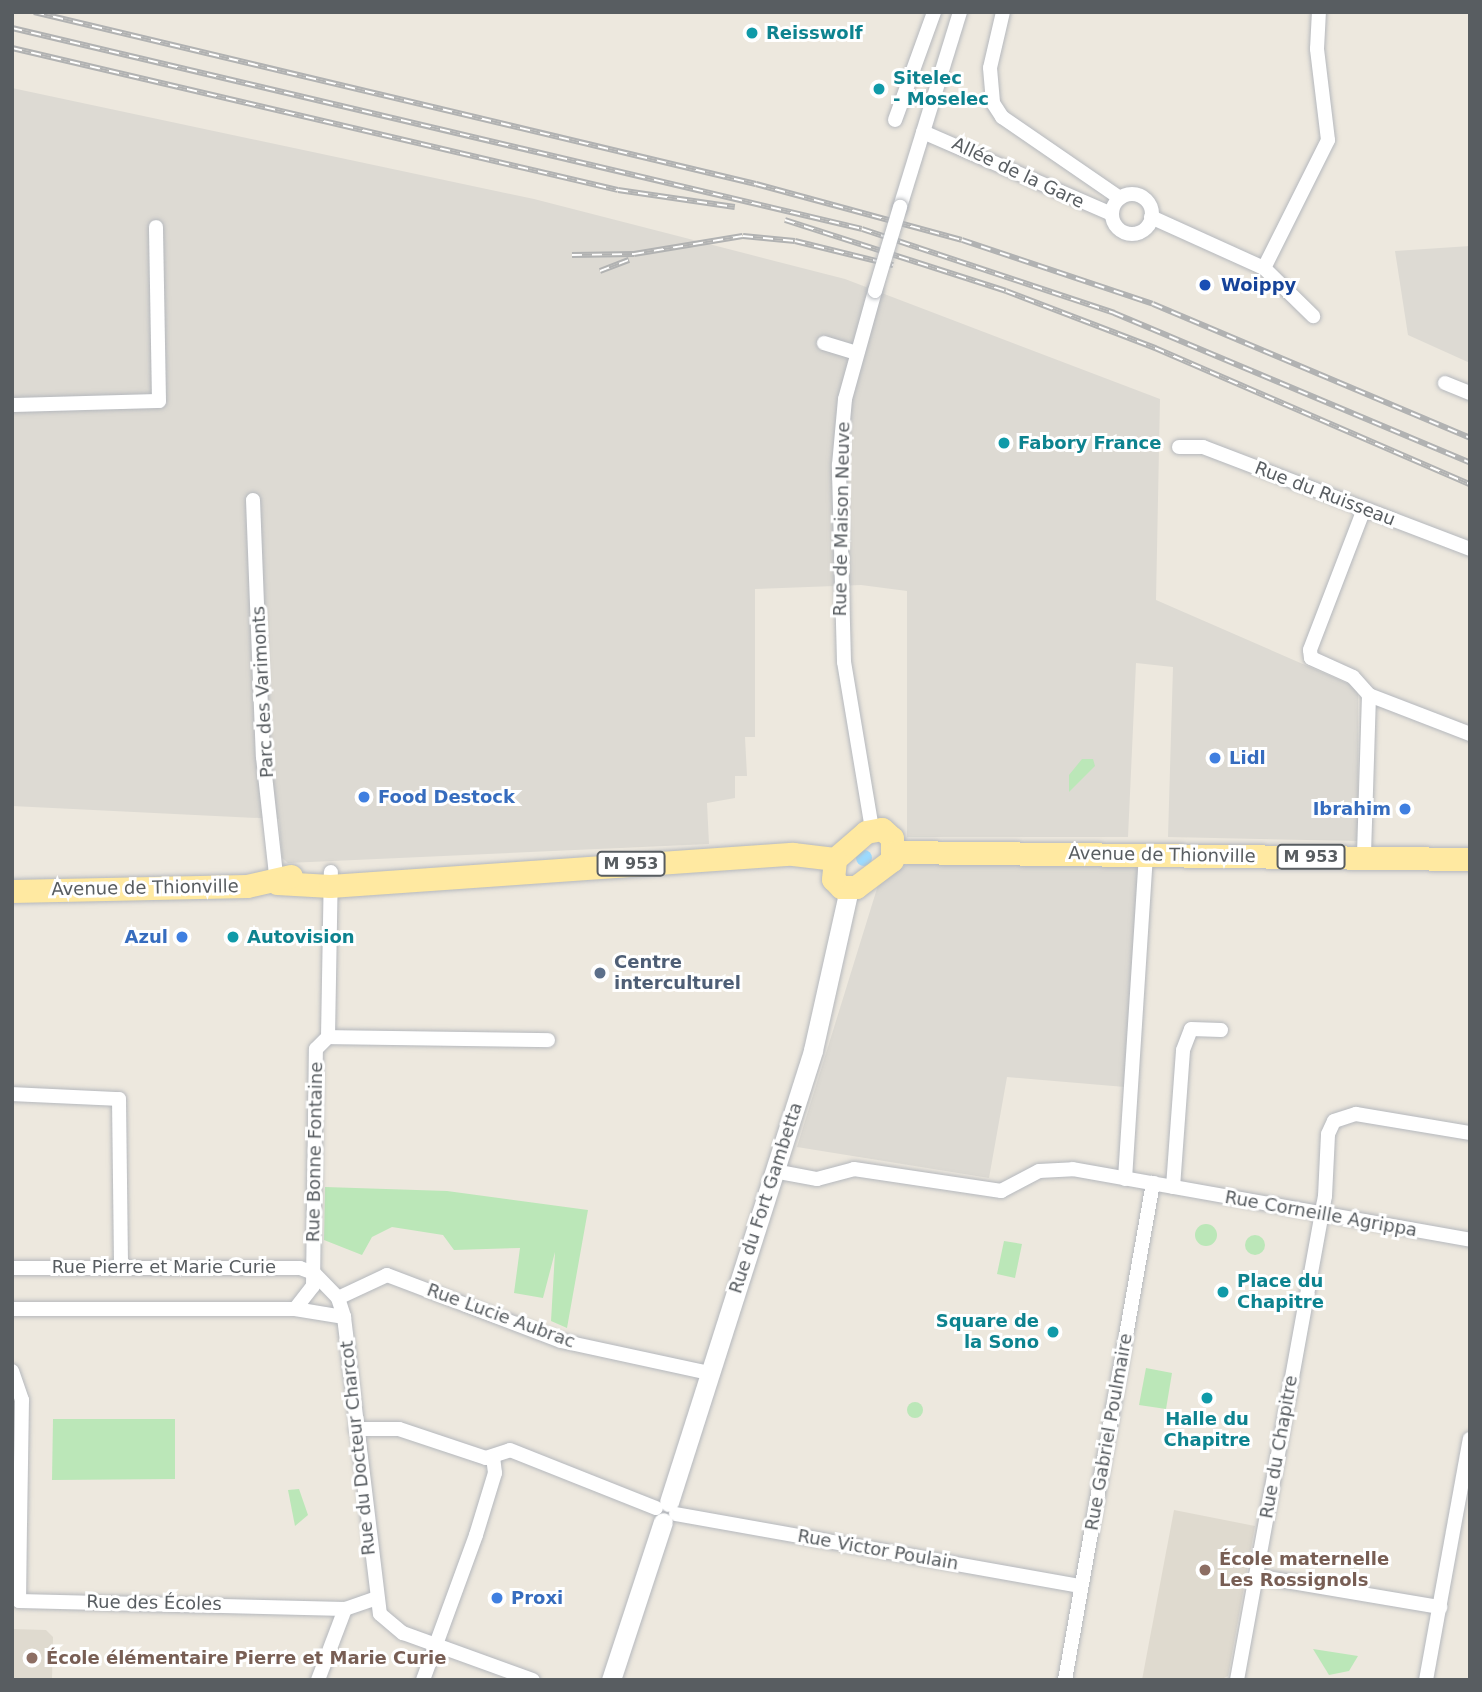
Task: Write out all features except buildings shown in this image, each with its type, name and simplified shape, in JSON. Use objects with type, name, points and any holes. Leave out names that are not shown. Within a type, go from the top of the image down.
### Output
[{"type":"main road","points":[[872,829],[892,838],[896,852],[849,889],[833,879],[835,859],[872,829]]},
{"type":"main road","name":"Avenue de Thionville","points":[[896,852],[1470,859]]},
{"type":"main road","name":"Avenue de Thionville","points":[[12,891],[277,883],[331,879],[382,868],[427,876],[793,854],[835,859]]},
{"type":"street","points":[[895,120],[934,12]]},
{"type":"street","name":"Rue de Maison Neuve","points":[[872,829],[841,627],[841,433],[857,353],[960,12]]},
{"type":"street","points":[[1003,12],[990,68],[993,103],[1002,117],[1120,198],[1143,198],[1151,217],[1264,268],[1313,316]]},
{"type":"street","points":[[1264,268],[1328,140],[1317,49],[1320,12]]},
{"type":"street","name":"Allée de la Gare","points":[[923,132],[964,145],[1112,214]]},
{"type":"street","points":[[1120,198],[1112,214],[1116,226],[1130,234],[1143,231],[1151,217]]},
{"type":"street","points":[[12,405],[159,401],[156,228]]},
{"type":"street","points":[[824,343],[857,353]]},
{"type":"street","points":[[1445,383],[1470,393]]},
{"type":"street","name":"Rue du Ruisseau","points":[[1179,447],[1203,447],[1470,549]]},
{"type":"street","name":"Parc des Varimonts","points":[[253,500],[263,757],[277,883]]},
{"type":"street","points":[[1364,509],[1310,650],[1311,658],[1353,677],[1369,695],[1470,734]]},
{"type":"street","points":[[1364,858],[1369,695]]},
{"type":"street","points":[[1125,1178],[1146,855]]},
{"type":"street","points":[[331,879],[328,1037],[548,1040]]},
{"type":"street","name":"Rue du Fort Gambetta","points":[[611,1680],[813,1050],[849,889]]},
{"type":"street","points":[[1173,1187],[1183,1050],[1191,1029],[1221,1030]]},
{"type":"street","name":"Rue Bonne Fontaine","points":[[314,1273],[316,1049],[328,1037]]},
{"type":"street","points":[[12,1094],[119,1099],[121,1267]]},
{"type":"street","name":"Rue du Chapitre","points":[[1237,1680],[1321,1214],[1334,1121],[1356,1114],[1470,1133]]},
{"type":"street","name":"Rue Corneille Agrippa","points":[[774,1171],[817,1179],[853,1169],[1001,1191],[1055,1168],[1125,1178],[1470,1240]]},
{"type":"street","name":"Rue Gabriel Poulmaire","points":[[1065,1680],[1153,1183]]},
{"type":"street","name":"Rue Pierre et Marie Curie","points":[[12,1268],[300,1268],[314,1273]]},
{"type":"street","points":[[295,1309],[306,1300],[314,1273],[338,1298]]},
{"type":"street","name":"Rue Lucie Aubrac","points":[[338,1298],[387,1275],[561,1341],[709,1373]]},
{"type":"street","name":"Rue du Docteur Charcot","points":[[338,1298],[344,1317],[374,1599]]},
{"type":"street","points":[[12,1309],[295,1309],[344,1317]]},
{"type":"street","points":[[12,1371],[22,1400],[16,1523]]},
{"type":"street","name":"Rue Victor Poulain","points":[[356,1429],[399,1429],[493,1456],[510,1450],[526,1454],[666,1512],[1081,1586]]},
{"type":"street","points":[[1426,1680],[1470,1439]]},
{"type":"street","points":[[423,1680],[438,1644],[495,1473],[493,1456]]},
{"type":"street","name":"Rue des Écoles","points":[[16,1523],[19,1601],[345,1609],[374,1599]]},
{"type":"street","points":[[1255,1576],[1440,1607]]},
{"type":"street","points":[[374,1599],[391,1625],[533,1680]]},
{"type":"street","points":[[318,1680],[345,1609]]},
{"type":"shaded area","points":[[12,88],[534,199],[845,279],[1160,399],[1156,600],[1358,688],[1358,841],[1168,837],[1173,667],[1136,663],[1128,837],[907,837],[907,591],[861,585],[755,589],[755,737],[745,737],[747,776],[735,776],[735,798],[707,803],[709,844],[288,863],[282,858],[279,819],[12,806]]},
{"type":"shaded area","points":[[1470,246],[1470,363],[1408,335],[1395,251]]},
{"type":"shaded area","points":[[908,864],[1143,864],[1125,1087],[1007,1077],[989,1178],[797,1147],[879,882]]},
{"type":"shaded area","name":"École maternelle Les Rossignols","points":[[1174,1510],[1255,1526],[1228,1676],[1220,1680],[1142,1680]]},
{"type":"shaded area","name":"École élémentaire Pierre et Marie Curie","points":[[12,1629],[46,1630],[53,1637],[52,1680],[12,1680]]},
{"type":"green space","points":[[1082,759],[1093,759],[1095,766],[1069,792],[1069,775]]},
{"type":"green space","points":[[325,1187],[447,1191],[588,1210],[567,1328],[551,1321],[555,1252],[543,1298],[514,1293],[520,1248],[454,1250],[443,1235],[392,1227],[372,1237],[362,1255],[324,1240]]},
{"type":"green space","points":[[1206,1224],[1216,1231],[1217,1235],[1210,1245],[1206,1246],[1196,1239],[1195,1235],[1202,1225]]},
{"type":"green space","points":[[1251,1235],[1259,1235],[1265,1245],[1259,1255],[1251,1255],[1245,1249],[1245,1241]]},
{"type":"green space","points":[[1004,1241],[1022,1244],[1015,1278],[997,1274]]},
{"type":"green space","points":[[1146,1368],[1172,1373],[1166,1409],[1139,1405]]},
{"type":"green space","points":[[915,1402],[923,1410],[915,1418],[907,1410]]},
{"type":"green space","points":[[53,1419],[175,1419],[175,1479],[52,1480]]},
{"type":"green space","points":[[299,1489],[308,1515],[295,1526],[288,1490]]},
{"type":"green space","points":[[1313,1649],[1358,1656],[1349,1671],[1329,1675]]},
{"type":"water","points":[[864,850],[870,852],[870,864],[864,866],[858,864],[856,858],[858,852]]},
{"type":"railway","points":[[34,12],[756,184],[962,240],[1153,304],[1470,438]]},
{"type":"railway","points":[[12,28],[862,229],[1114,313],[1470,463]]},
{"type":"railway","points":[[12,48],[618,190],[735,207]]},
{"type":"railway","points":[[785,220],[1006,291],[1155,348],[1470,484]]},
{"type":"railway","points":[[572,255],[634,254],[743,236],[795,241],[893,265]]},
{"type":"railway","points":[[600,271],[629,260]]},
{"type":"place","name":"Reisswolf","points":[[752,33]]},
{"type":"place","name":"Sitelec - Moselec","points":[[879,89]]},
{"type":"place","name":"Woippy","points":[[1205,285]]},
{"type":"place","name":"Fabory France","points":[[1004,443]]},
{"type":"place","name":"Lidl","points":[[1215,758]]},
{"type":"place","name":"Food Destock","points":[[364,797]]},
{"type":"place","name":"Ibrahim","points":[[1405,809]]},
{"type":"place","name":"Azul","points":[[182,937]]},
{"type":"place","name":"Autovision","points":[[233,937]]},
{"type":"place","name":"Centre interculturel","points":[[600,973]]},
{"type":"place","name":"Place du Chapitre","points":[[1223,1292]]},
{"type":"place","name":"Square de la Sono","points":[[1053,1332]]},
{"type":"place","name":"Halle du Chapitre","points":[[1207,1398]]},
{"type":"place","name":"École maternelle Les Rossignols","points":[[1205,1570]]},
{"type":"place","name":"Proxi","points":[[497,1598]]},
{"type":"place","name":"École élémentaire Pierre et Marie Curie","points":[[32,1658]]}]
